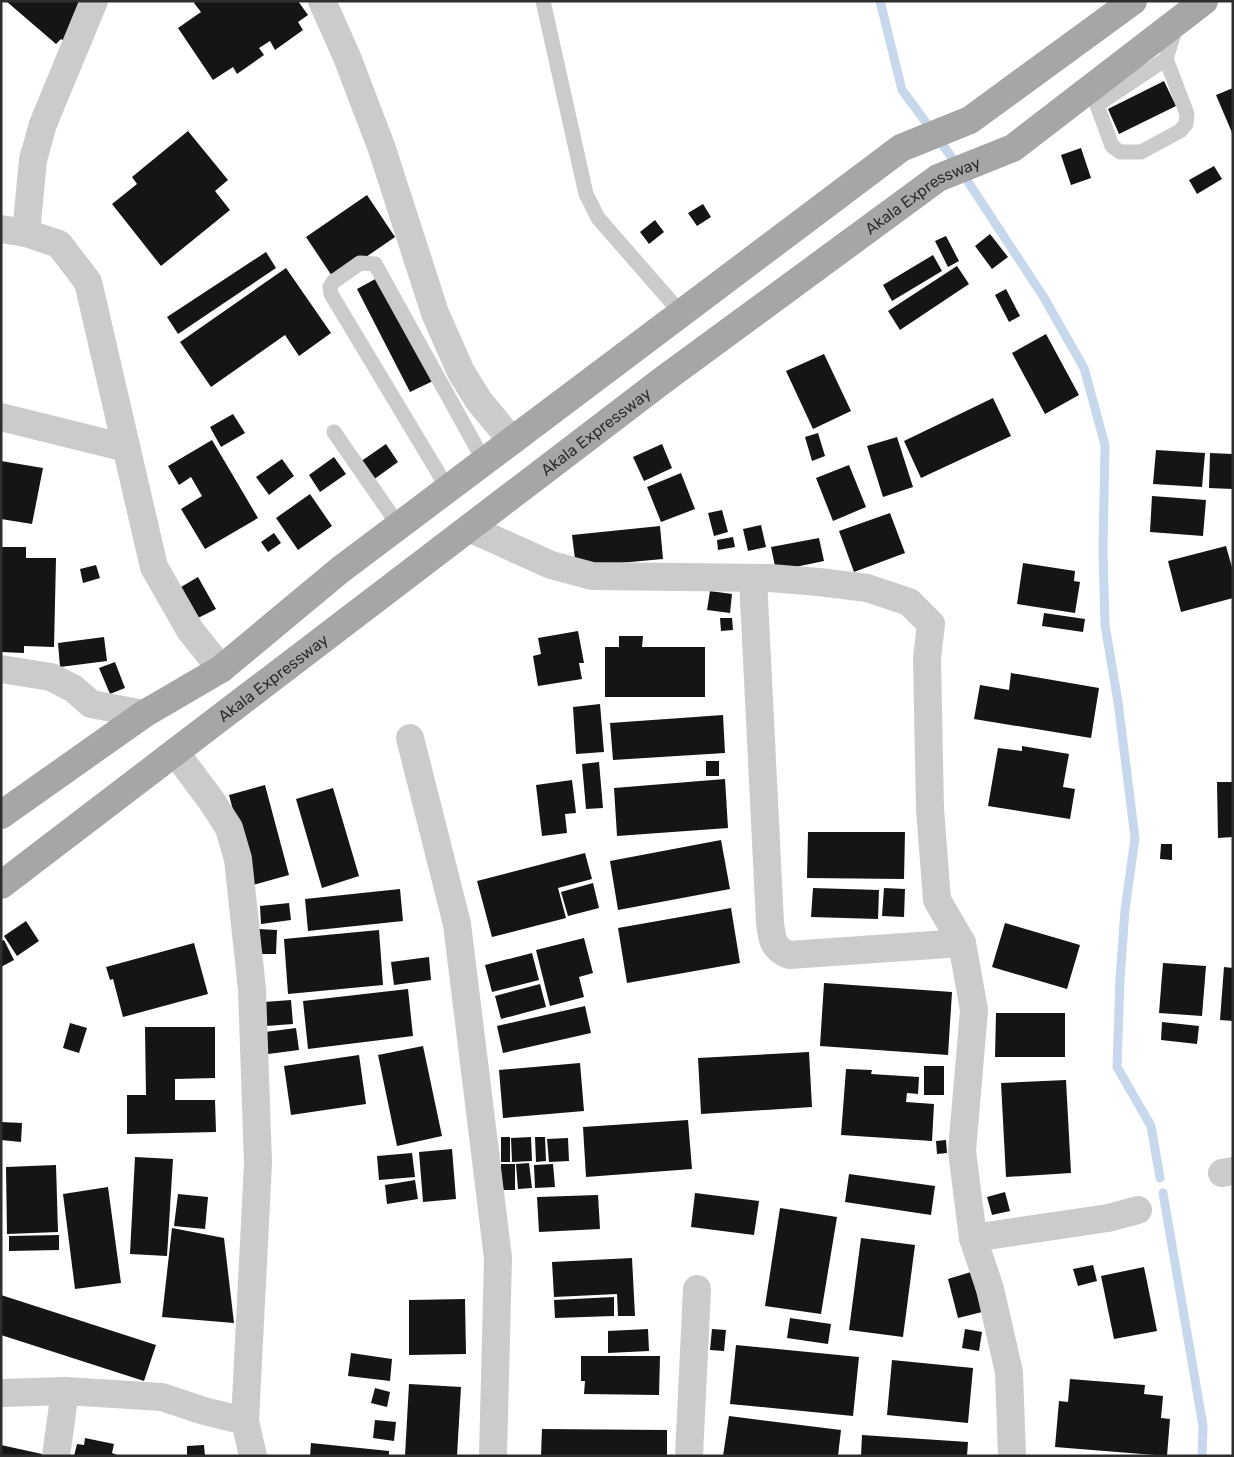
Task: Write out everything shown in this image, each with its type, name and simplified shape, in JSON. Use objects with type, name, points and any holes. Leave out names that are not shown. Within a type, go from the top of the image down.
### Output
[{"type":"main road","points":[[1,815],[144,714],[221,669],[340,570],[901,148],[970,120],[1133,1]]},
{"type":"main road","name":"Akala Expressway","points":[[1,885],[663,380],[938,178],[1013,148],[1099,93],[1204,1]]},
{"type":"street","points":[[94,1],[43,124],[14,231],[59,244],[88,282],[154,568],[190,630],[221,669]]},
{"type":"street","points":[[322,1],[347,57],[382,149],[435,313],[461,372],[479,401],[512,441]]},
{"type":"street","points":[[1,417],[126,448]]},
{"type":"street","points":[[469,528],[551,564],[592,576],[753,578],[819,582],[867,588],[909,602],[930,624],[927,658],[930,809],[937,900],[962,943],[974,1010],[962,1151],[973,1238],[990,1289],[1008,1372],[1012,1456]]},
{"type":"street","points":[[753,578],[770,923],[773,943],[782,953],[789,955],[962,943]]},
{"type":"street","points":[[1,669],[51,677],[74,689],[91,704],[144,714]]},
{"type":"street","points":[[410,738],[457,924],[498,1258],[493,1456]]},
{"type":"street","points":[[174,752],[211,800],[229,828],[238,859],[252,990],[258,1163],[245,1421],[253,1456]]},
{"type":"street","points":[[973,1238],[1108,1218],[1138,1210]]},
{"type":"street","points":[[689,1456],[697,1289]]},
{"type":"street","points":[[1,1393],[65,1391],[162,1397],[204,1411],[245,1421]]},
{"type":"street","points":[[56,1456],[65,1391]]},
{"type":"lane","points":[[543,1],[586,194],[598,218],[682,313]]},
{"type":"lane","points":[[1166,59],[1099,93],[1112,146],[1120,152],[1141,152],[1180,131],[1186,124],[1187,114],[1166,59],[1178,22]]},
{"type":"lane","points":[[448,489],[331,294],[330,287],[332,282],[360,263],[374,264],[484,461]]},
{"type":"lane","points":[[334,432],[398,526]]},
{"type":"building","points":[[6,1],[90,1],[66,42],[61,39],[56,44]]},
{"type":"building","points":[[196,1],[298,1],[308,15],[298,22],[303,30],[275,50],[270,41],[259,48],[264,55],[237,74],[233,67],[213,80],[178,28],[201,12],[194,3]]},
{"type":"building","points":[[1164,81],[1176,106],[1119,134],[1108,109]]},
{"type":"building","points":[[1233,88],[1233,135],[1216,95]]},
{"type":"building","points":[[188,131],[228,180],[215,191],[230,210],[161,266],[112,204],[137,184],[132,177]]},
{"type":"building","points":[[1081,148],[1091,178],[1071,185],[1061,155]]},
{"type":"building","points":[[1214,166],[1222,179],[1197,194],[1189,180]]},
{"type":"building","points":[[367,195],[395,237],[334,279],[306,237]]},
{"type":"building","points":[[703,204],[711,217],[697,226],[688,213]]},
{"type":"building","points":[[655,220],[664,232],[649,244],[640,232]]},
{"type":"building","points":[[990,234],[1008,257],[992,269],[975,246]]},
{"type":"building","points":[[946,236],[959,261],[948,267],[935,241]]},
{"type":"building","points":[[266,252],[276,268],[178,334],[167,317]]},
{"type":"building","points":[[933,255],[942,271],[892,301],[883,285]]},
{"type":"building","points":[[957,266],[969,284],[900,330],[888,311]]},
{"type":"building","points":[[286,268],[331,333],[299,356],[285,335],[211,387],[180,342]]},
{"type":"building","points":[[379,277],[433,381],[410,392],[357,289]]},
{"type":"building","points":[[1006,289],[1020,316],[1009,322],[995,295]]},
{"type":"building","points":[[1046,334],[1079,395],[1045,414],[1012,353]]},
{"type":"building","points":[[824,354],[851,411],[813,429],[786,371]]},
{"type":"building","points":[[993,398],[1011,436],[921,478],[904,441]]},
{"type":"building","points":[[233,414],[245,433],[221,447],[210,427]]},
{"type":"building","points":[[818,433],[825,456],[812,461],[805,437]]},
{"type":"building","points":[[897,437],[913,487],[883,497],[867,446]]},
{"type":"building","points":[[212,440],[258,518],[205,549],[181,509],[202,496],[191,477],[179,485],[168,466]]},
{"type":"building","points":[[386,444],[398,462],[373,480],[360,462]]},
{"type":"building","points":[[662,444],[672,468],[644,481],[633,457]]},
{"type":"building","points":[[1156,450],[1205,453],[1202,487],[1153,484]]},
{"type":"building","points":[[1210,453],[1233,454],[1233,489],[1209,488]]},
{"type":"building","points":[[334,457],[346,474],[320,492],[309,475]]},
{"type":"building","points":[[282,459],[294,476],[269,495],[256,477]]},
{"type":"building","points":[[1,461],[43,468],[32,524],[1,519]]},
{"type":"building","points":[[849,465],[866,507],[833,521],[816,478]]},
{"type":"building","points":[[681,473],[695,509],[661,522],[647,487]]},
{"type":"building","points":[[310,494],[332,526],[298,550],[276,518]]},
{"type":"building","points":[[1152,496],[1206,500],[1203,536],[1150,532]]},
{"type":"building","points":[[722,510],[728,532],[714,536],[708,513]]},
{"type":"building","points":[[890,513],[905,553],[854,572],[839,531]]},
{"type":"building","points":[[761,525],[766,547],[748,551],[743,529]]},
{"type":"building","points":[[660,526],[663,559],[576,567],[572,535]]},
{"type":"building","points":[[274,533],[281,543],[268,552],[261,542]]},
{"type":"building","points":[[733,537],[735,547],[718,550],[717,540]]},
{"type":"building","points":[[819,538],[824,561],[776,571],[771,547]]},
{"type":"building","points":[[1226,546],[1233,571],[1233,598],[1181,612],[1168,561]]},
{"type":"building","points":[[1,547],[26,547],[26,558],[56,558],[54,647],[24,646],[24,653],[1,652]]},
{"type":"building","points":[[1023,563],[1075,571],[1074,581],[1080,582],[1075,613],[1017,604]]},
{"type":"building","points":[[96,565],[100,578],[83,583],[80,569]]},
{"type":"building","points":[[198,577],[216,609],[198,618],[181,587]]},
{"type":"building","points":[[710,591],[732,594],[730,613],[707,610]]},
{"type":"building","points":[[1044,613],[1085,619],[1083,632],[1042,626]]},
{"type":"building","points":[[720,618],[732,618],[733,630],[721,631]]},
{"type":"building","points":[[578,631],[584,663],[579,663],[582,679],[538,686],[533,656],[541,654],[538,638]]},
{"type":"building","points":[[619,636],[643,636],[642,647],[705,647],[705,697],[605,697],[605,647],[619,647]]},
{"type":"building","points":[[104,637],[107,661],[60,667],[58,643]]},
{"type":"building","points":[[115,662],[125,688],[110,694],[99,668]]},
{"type":"building","points":[[1011,673],[1099,688],[1091,738],[974,719],[980,685],[1009,690]]},
{"type":"building","points":[[600,704],[604,752],[576,754],[573,707]]},
{"type":"building","points":[[723,715],[725,753],[613,760],[610,723]]},
{"type":"building","points":[[1022,746],[1069,754],[1063,787],[1075,789],[1070,819],[988,806],[998,748],[1022,751]]},
{"type":"building","points":[[706,761],[719,761],[719,776],[706,776]]},
{"type":"building","points":[[599,762],[603,808],[586,809],[582,764]]},
{"type":"building","points":[[725,779],[728,828],[617,836],[614,788]]},
{"type":"building","points":[[572,780],[576,813],[565,814],[567,833],[542,836],[536,785]]},
{"type":"building","points":[[1217,782],[1233,782],[1233,837],[1218,838]]},
{"type":"building","points":[[265,785],[289,875],[253,885],[229,795]]},
{"type":"building","points":[[333,788],[359,876],[322,888],[296,799]]},
{"type":"building","points":[[808,832],[905,832],[904,879],[807,878]]},
{"type":"building","points":[[721,840],[730,889],[618,910],[610,861]]},
{"type":"building","points":[[1161,844],[1172,844],[1172,860],[1160,859]]},
{"type":"building","points":[[585,853],[592,879],[558,888],[566,918],[492,937],[477,881]]},
{"type":"building","points":[[593,883],[599,908],[568,916],[561,892]]},
{"type":"building","points":[[813,888],[879,890],[878,919],[811,917]]},
{"type":"building","points":[[884,888],[905,889],[904,917],[882,916]]},
{"type":"building","points":[[400,889],[403,921],[308,931],[305,899]]},
{"type":"building","points":[[289,903],[291,920],[261,924],[260,906]]},
{"type":"building","points":[[731,908],[740,963],[627,983],[618,928]]},
{"type":"building","points":[[26,921],[39,941],[17,956],[4,936]]},
{"type":"building","points":[[1005,923],[1080,945],[1067,989],[992,967]]},
{"type":"building","points":[[258,929],[277,930],[276,954],[258,954]]},
{"type":"building","points":[[379,930],[383,985],[288,994],[284,939]]},
{"type":"building","points":[[584,938],[593,973],[579,977],[584,997],[550,1006],[536,950]]},
{"type":"building","points":[[4,940],[14,960],[1,967],[1,941]]},
{"type":"building","points":[[194,943],[208,994],[123,1017],[113,979],[110,980],[106,967]]},
{"type":"building","points":[[532,953],[539,980],[492,992],[485,965]]},
{"type":"building","points":[[429,957],[431,980],[394,985],[391,962]]},
{"type":"building","points":[[1163,963],[1206,966],[1202,1016],[1159,1013]]},
{"type":"building","points":[[1224,967],[1233,968],[1233,1021],[1220,1020]]},
{"type":"building","points":[[824,983],[952,992],[948,1055],[820,1046]]},
{"type":"building","points":[[540,984],[546,1007],[501,1019],[495,996]]},
{"type":"building","points":[[408,989],[413,1036],[308,1049],[303,1001]]},
{"type":"building","points":[[291,1000],[293,1024],[266,1026],[264,1002]]},
{"type":"building","points":[[585,1006],[591,1033],[503,1053],[497,1026]]},
{"type":"building","points":[[996,1013],[1065,1013],[1065,1057],[995,1057]]},
{"type":"building","points":[[1162,1022],[1199,1026],[1197,1044],[1161,1040]]},
{"type":"building","points":[[70,1023],[87,1028],[79,1053],[63,1048]]},
{"type":"building","points":[[145,1027],[215,1027],[215,1078],[175,1079],[175,1100],[215,1100],[216,1132],[127,1134],[127,1095],[146,1095]]},
{"type":"building","points":[[296,1028],[299,1050],[268,1054],[265,1032]]},
{"type":"building","points":[[423,1046],[442,1136],[397,1146],[378,1055]]},
{"type":"building","points":[[809,1052],[812,1107],[701,1114],[698,1058]]},
{"type":"building","points":[[359,1055],[366,1104],[291,1115],[284,1066]]},
{"type":"building","points":[[580,1063],[584,1111],[503,1118],[499,1070]]},
{"type":"building","points":[[924,1066],[944,1066],[944,1095],[924,1095]]},
{"type":"building","points":[[846,1069],[872,1070],[871,1074],[919,1077],[918,1094],[907,1093],[906,1102],[934,1104],[932,1141],[841,1135]]},
{"type":"building","points":[[1066,1080],[1071,1173],[1006,1177],[1001,1083]]},
{"type":"building","points":[[688,1120],[692,1169],[586,1177],[583,1127]]},
{"type":"building","points":[[1,1122],[22,1123],[21,1142],[1,1140]]},
{"type":"building","points":[[501,1137],[510,1137],[510,1162],[501,1162]]},
{"type":"building","points":[[531,1137],[532,1161],[512,1162],[511,1138]]},
{"type":"building","points":[[535,1137],[545,1137],[546,1161],[536,1162]]},
{"type":"building","points":[[568,1138],[569,1161],[549,1162],[547,1139]]},
{"type":"building","points":[[946,1140],[947,1153],[937,1154],[936,1141]]},
{"type":"building","points":[[452,1149],[456,1199],[423,1202],[419,1152]]},
{"type":"building","points":[[412,1153],[415,1177],[379,1180],[377,1156]]},
{"type":"building","points":[[135,1157],[173,1159],[167,1256],[130,1254]]},
{"type":"building","points":[[529,1163],[532,1188],[518,1189],[516,1164]]},
{"type":"building","points":[[501,1164],[515,1164],[515,1190],[501,1190]]},
{"type":"building","points":[[553,1164],[555,1187],[535,1188],[534,1165]]},
{"type":"building","points":[[56,1165],[58,1232],[7,1234],[6,1167]]},
{"type":"building","points":[[849,1174],[935,1186],[931,1215],[845,1202]]},
{"type":"building","points":[[415,1180],[418,1199],[387,1204],[385,1185]]},
{"type":"building","points":[[108,1187],[121,1283],[75,1289],[63,1194]]},
{"type":"building","points":[[1005,1192],[1010,1211],[992,1215],[987,1197]]},
{"type":"building","points":[[695,1193],[759,1201],[754,1235],[691,1227]]},
{"type":"building","points":[[178,1194],[208,1197],[205,1229],[174,1226]]},
{"type":"building","points":[[598,1195],[600,1229],[539,1232],[537,1197]]},
{"type":"building","points":[[780,1208],[837,1217],[821,1314],[765,1306]]},
{"type":"building","points":[[172,1228],[224,1238],[234,1323],[162,1317]]},
{"type":"building","points":[[59,1235],[59,1250],[9,1251],[9,1236]]},
{"type":"building","points":[[861,1238],[915,1245],[903,1337],[849,1330]]},
{"type":"building","points":[[632,1258],[635,1316],[618,1316],[617,1294],[554,1297],[552,1262]]},
{"type":"building","points":[[1093,1265],[1097,1281],[1078,1286],[1073,1269]]},
{"type":"building","points":[[1144,1267],[1157,1331],[1114,1339],[1101,1276]]},
{"type":"building","points":[[971,1272],[982,1312],[958,1318],[948,1279]]},
{"type":"building","points":[[1,1295],[156,1345],[144,1381],[1,1335]]},
{"type":"building","points":[[614,1297],[614,1316],[555,1318],[554,1300]]},
{"type":"building","points":[[465,1299],[466,1354],[409,1355],[409,1300]]},
{"type":"building","points":[[790,1318],[831,1324],[828,1344],[787,1338]]},
{"type":"building","points":[[648,1329],[649,1351],[608,1353],[608,1331]]},
{"type":"building","points":[[712,1329],[726,1330],[724,1351],[710,1350]]},
{"type":"building","points":[[965,1329],[982,1332],[979,1351],[962,1348]]},
{"type":"building","points":[[736,1345],[859,1357],[853,1416],[730,1404]]},
{"type":"building","points":[[351,1353],[392,1359],[390,1381],[348,1376]]},
{"type":"building","points":[[581,1356],[660,1356],[659,1395],[584,1394],[585,1381],[581,1381]]},
{"type":"building","points":[[892,1360],[973,1368],[968,1423],[887,1415]]},
{"type":"building","points":[[1070,1379],[1145,1385],[1144,1394],[1163,1396],[1161,1418],[1170,1419],[1167,1456],[1055,1447],[1059,1401],[1068,1402]]},
{"type":"building","points":[[409,1384],[461,1387],[457,1456],[405,1456]]},
{"type":"building","points":[[375,1388],[390,1392],[387,1407],[371,1403]]},
{"type":"building","points":[[729,1416],[841,1430],[838,1456],[723,1456]]},
{"type":"building","points":[[375,1420],[396,1422],[394,1441],[373,1438]]},
{"type":"building","points":[[542,1429],[667,1430],[667,1456],[541,1456]]},
{"type":"building","points":[[862,1435],[968,1442],[967,1456],[861,1456]]},
{"type":"building","points":[[85,1438],[114,1444],[112,1453],[120,1456],[74,1456],[77,1444],[84,1445]]},
{"type":"building","points":[[311,1443],[389,1451],[389,1456],[310,1456]]},
{"type":"building","points":[[1,1445],[42,1454],[42,1456],[1,1456]]},
{"type":"building","points":[[204,1445],[205,1456],[187,1456],[187,1446]]},
{"type":"waterway","points":[[880,1],[902,90],[953,159],[1043,296],[1084,368],[1105,445],[1103,551],[1105,625],[1118,702],[1135,838],[1125,910],[1117,1067],[1151,1126],[1160,1178]]},
{"type":"waterway","points":[[1163,1193],[1203,1426],[1202,1456]]}]
